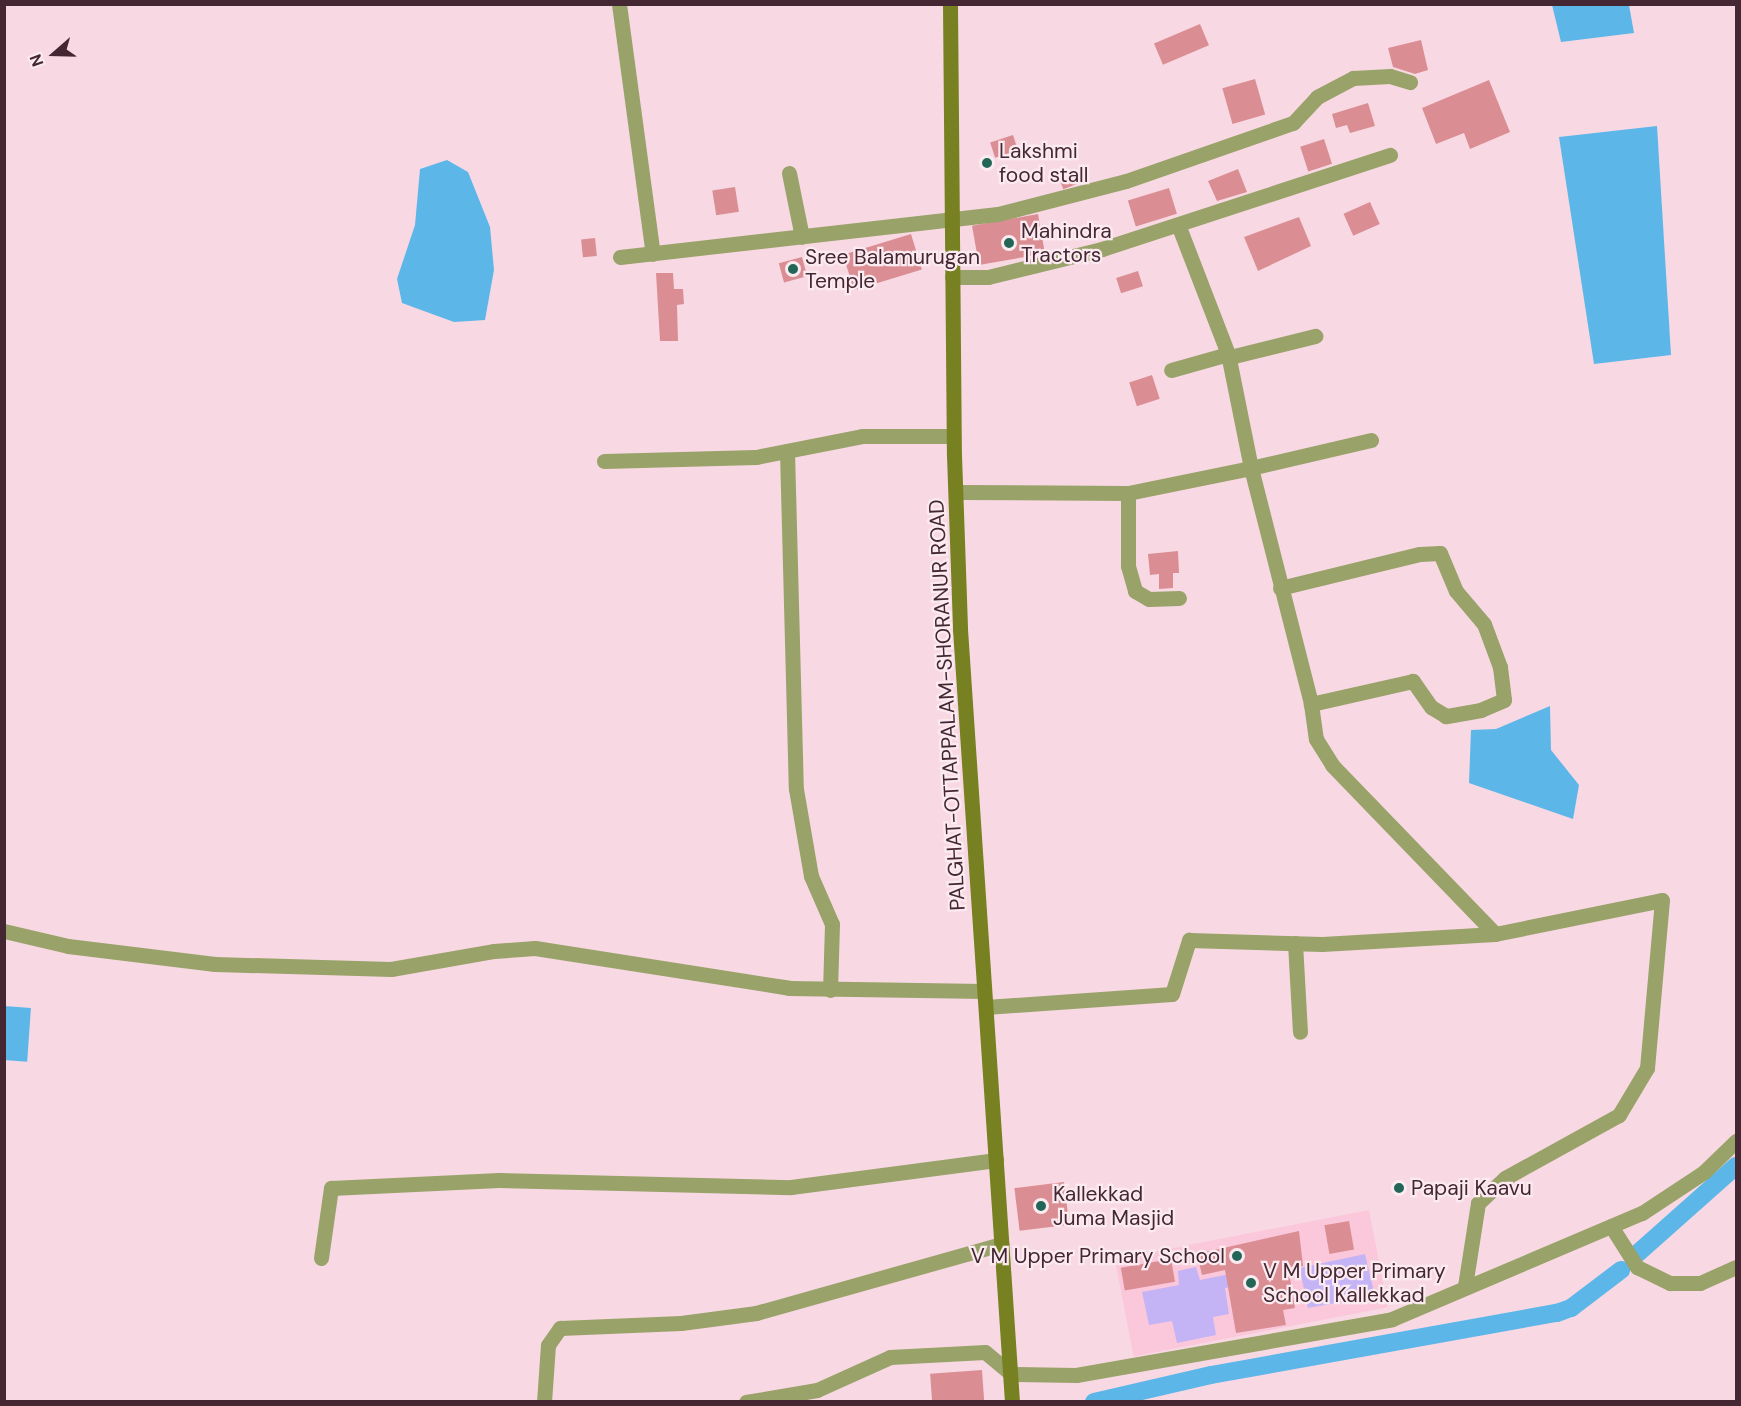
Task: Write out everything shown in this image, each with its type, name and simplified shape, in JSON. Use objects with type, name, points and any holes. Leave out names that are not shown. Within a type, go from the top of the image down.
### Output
[{"type":"main road","name":"PALGHAT-OTTAPPALAM-SHORANUR ROAD","points":[[950,4],[953,436],[960,629],[1012,1401]]},
{"type":"street","points":[[619,4],[653,254]]},
{"type":"street","points":[[620,257],[802,237],[906,222],[952,222],[998,214],[1126,181],[1293,123],[1317,97],[1353,78],[1390,76],[1410,82]]},
{"type":"street","points":[[952,277],[988,277],[1040,267],[1179,227],[1390,155]]},
{"type":"street","points":[[789,173],[802,237]]},
{"type":"street","points":[[1179,227],[1229,356],[1251,468],[1311,704],[1316,739],[1332,765],[1495,934]]},
{"type":"street","points":[[1172,370],[1314,336]]},
{"type":"street","points":[[604,461],[756,457],[862,436],[953,436]]},
{"type":"street","points":[[956,492],[1128,493],[1371,440]]},
{"type":"street","points":[[787,451],[796,789],[811,876],[831,924],[830,990]]},
{"type":"street","points":[[1128,493],[1128,566],[1134,591],[1149,599],[1179,598]]},
{"type":"street","points":[[1280,588],[1420,554],[1440,553],[1456,591],[1484,624],[1500,667],[1504,700],[1480,710],[1446,716],[1431,707],[1413,681],[1311,704]]},
{"type":"street","points":[[986,1007],[1172,994],[1190,940],[1295,943],[1495,934],[1662,900],[1647,1068],[1619,1115],[1505,1178],[1478,1203],[1465,1286]]},
{"type":"street","points":[[4,931],[68,946],[215,964],[391,969],[494,951],[536,948],[789,988],[984,991]]},
{"type":"street","points":[[1295,943],[1300,1032]]},
{"type":"street","points":[[746,1401],[817,1390],[890,1357],[985,1352],[1011,1374],[1076,1375],[1179,1354],[1289,1340],[1392,1319],[1465,1286],[1642,1213],[1704,1172],[1737,1141]]},
{"type":"street","points":[[321,1258],[331,1188],[500,1180],[791,1187],[996,1160]]},
{"type":"street","points":[[1611,1226],[1637,1267],[1670,1283],[1700,1283],[1737,1267]]},
{"type":"street","points":[[544,1401],[548,1345],[560,1328],[681,1323],[756,1313],[1002,1244]]},
{"type":"shaded area","name":"V M Upper Primary School Kallekkad","points":[[1369,1210],[1388,1307],[1134,1357],[1115,1259]]},
{"type":"shaded area","points":[[1365,1254],[1375,1296],[1308,1308],[1301,1275],[1225,1288],[1229,1314],[1213,1317],[1216,1335],[1177,1343],[1172,1321],[1149,1325],[1142,1292],[1179,1285],[1178,1271],[1196,1267],[1200,1280],[1279,1264],[1281,1272]]},
{"type":"water","points":[[1552,5],[1629,5],[1634,33],[1561,42]]},
{"type":"water","points":[[1657,126],[1671,355],[1594,364],[1559,137]]},
{"type":"water","points":[[447,160],[468,172],[490,227],[494,270],[485,320],[454,322],[402,303],[397,279],[415,225],[420,169]]},
{"type":"water","points":[[1550,706],[1551,750],[1579,785],[1573,819],[1469,783],[1471,730],[1496,729]]},
{"type":"water","points":[[4,1006],[31,1008],[27,1062],[4,1060]]},
{"type":"building","points":[[1200,24],[1209,45],[1163,65],[1154,44]]},
{"type":"building","points":[[1421,40],[1428,70],[1415,74],[1393,67],[1388,48]]},
{"type":"building","points":[[1255,79],[1265,115],[1233,124],[1222,88]]},
{"type":"building","points":[[1489,80],[1510,132],[1470,149],[1464,133],[1436,144],[1422,108]]},
{"type":"building","points":[[1368,103],[1375,126],[1350,133],[1347,125],[1336,128],[1332,114]]},
{"type":"building","points":[[1013,135],[1018,150],[995,158],[990,142]]},
{"type":"building","points":[[1324,139],[1332,164],[1308,171],[1300,147]]},
{"type":"building","points":[[1238,169],[1247,192],[1217,201],[1208,181]]},
{"type":"building","points":[[1075,175],[1078,183],[1063,189],[1060,181]]},
{"type":"building","points":[[735,187],[739,212],[716,215],[712,191]]},
{"type":"building","points":[[1169,188],[1177,214],[1136,226],[1128,201]]},
{"type":"building","points":[[1370,202],[1380,224],[1353,236],[1344,214]]},
{"type":"building","name":"Mahindra Tractors","points":[[1038,214],[1045,253],[979,265],[972,226]]},
{"type":"building","points":[[1299,217],[1311,246],[1258,271],[1244,237]]},
{"type":"building","points":[[911,234],[922,269],[854,290],[843,255]]},
{"type":"building","points":[[595,238],[597,256],[583,257],[581,239]]},
{"type":"building","name":"Sree Balamurugan Temple","points":[[802,257],[807,276],[784,283],[779,263]]},
{"type":"building","points":[[1138,271],[1143,286],[1121,293],[1116,278]]},
{"type":"building","points":[[656,273],[673,273],[674,289],[683,289],[684,304],[677,305],[678,341],[660,341]]},
{"type":"building","points":[[1152,375],[1160,399],[1137,406],[1129,382]]},
{"type":"building","points":[[1178,551],[1179,573],[1173,573],[1173,588],[1159,589],[1159,574],[1150,575],[1148,554]]},
{"type":"building","name":"Kallekkad Juma Masjid","points":[[1064,1182],[1069,1225],[1020,1231],[1014,1188]]},
{"type":"building","points":[[1349,1221],[1354,1250],[1329,1254],[1324,1225]]},
{"type":"building","points":[[1299,1231],[1303,1266],[1288,1267],[1295,1308],[1283,1310],[1286,1325],[1236,1333],[1225,1270],[1202,1275],[1197,1254]]},
{"type":"building","points":[[1171,1259],[1175,1282],[1125,1291],[1121,1268]]},
{"type":"building","points":[[982,1370],[984,1401],[932,1402],[930,1374]]},
{"type":"waterway","points":[[1638,1253],[1736,1166]]},
{"type":"waterway","points":[[1094,1402],[1211,1375],[1557,1313],[1571,1308],[1621,1270]]},
{"type":"place","name":"Lakshmi food stall","points":[[987,163]]},
{"type":"place","name":"Mahindra Tractors","points":[[1009,243]]},
{"type":"place","name":"Sree Balamurugan Temple","points":[[793,269]]},
{"type":"place","name":"Papaji Kaavu","points":[[1399,1188]]},
{"type":"place","name":"Kallekkad Juma Masjid","points":[[1041,1206]]},
{"type":"place","name":"V M Upper Primary School","points":[[1237,1256]]},
{"type":"place","name":"V M Upper Primary School Kallekkad","points":[[1251,1283]]}]
